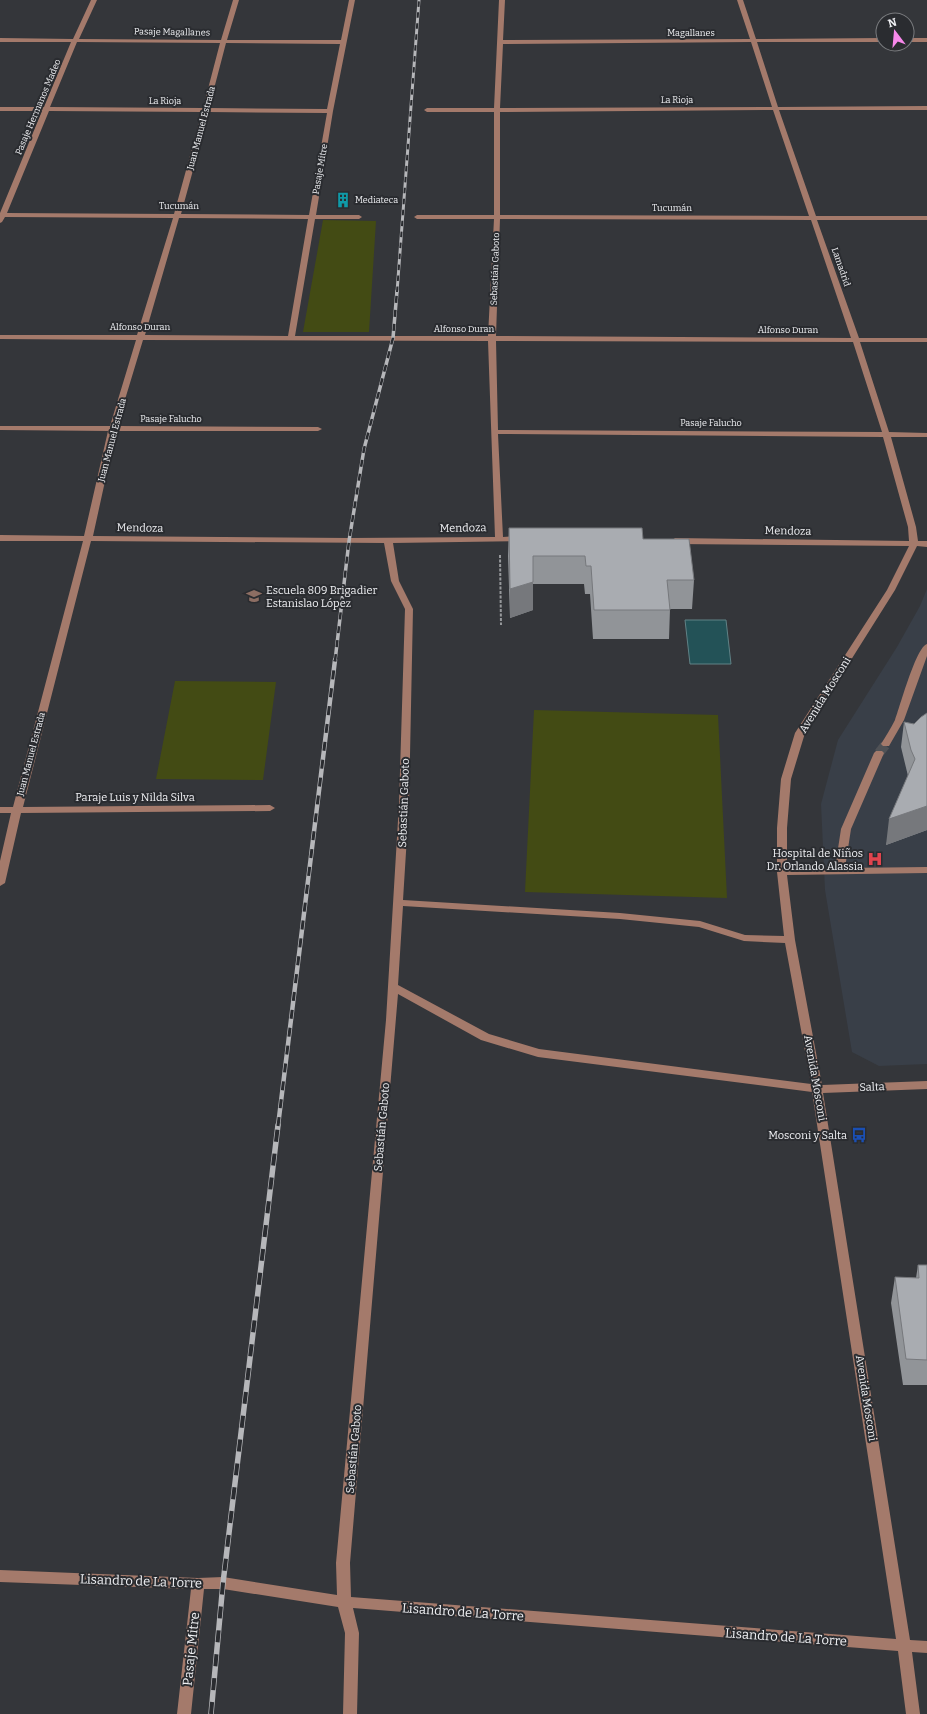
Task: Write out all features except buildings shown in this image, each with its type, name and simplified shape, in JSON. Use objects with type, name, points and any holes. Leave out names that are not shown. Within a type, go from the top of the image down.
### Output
[{"type":"street","name":"Pasaje Hermanos Madeo","points":[[1,217],[75,40],[94,0]]},
{"type":"street","name":"Juan Manuel Estrada","points":[[0,883],[17,810],[88,538],[114,428],[177,215],[223,42],[236,0]]},
{"type":"street","name":"Pasaje Mitre","points":[[290,338],[330,111],[352,0]]},
{"type":"street","name":"Sebastián Gaboto","points":[[499,539],[494,432],[492,339],[497,217],[497,110],[502,0]]},
{"type":"street","name":"Lamadrid","points":[[740,0],[775,108],[856,340],[886,434],[912,527],[914,544]]},
{"type":"street","name":"Pasaje Magallanes","points":[[0,40],[344,42]]},
{"type":"street","name":"Magallanes","points":[[500,42],[875,40]]},
{"type":"street","points":[[915,40],[927,40]]},
{"type":"street","name":"La Rioja","points":[[427,110],[927,108]]},
{"type":"street","name":"La Rioja","points":[[0,109],[330,111]]},
{"type":"street","name":"Tucumán","points":[[1,217],[177,215],[359,217]]},
{"type":"street","name":"Tucumán","points":[[417,217],[927,218]]},
{"type":"street","name":"Alfonso Duran","points":[[0,337],[927,340]]},
{"type":"street","name":"Pasaje Falucho","points":[[0,428],[318,429]]},
{"type":"street","name":"Pasaje Falucho","points":[[494,432],[927,435]]},
{"type":"street","name":"Mendoza","points":[[0,538],[388,541],[531,539]]},
{"type":"street","name":"Sebastián Gaboto","points":[[350,1714],[352,1633],[344,1602],[343,1563],[394,987],[400,904],[408,675],[409,610],[395,581],[388,541]]},
{"type":"street","name":"Mendoza","points":[[667,541],[927,544]]},
{"type":"street","name":"Avenida Mosconi","points":[[913,1714],[904,1646],[817,1089],[790,940],[782,872],[782,828],[786,779],[800,734],[891,590],[914,544]]},
{"type":"street","points":[[886,744],[899,720],[917,668],[927,647]]},
{"type":"street","points":[[839,872],[846,829],[879,753]]},
{"type":"street","name":"Paraje Luis y Nilda Silva","points":[[0,810],[270,808]]},
{"type":"street","points":[[782,872],[927,870]]},
{"type":"street","points":[[400,904],[620,916],[700,924],[744,938],[790,940]]},
{"type":"street","name":"Salta","points":[[394,987],[485,1037],[538,1053],[817,1089],[927,1085]]},
{"type":"street","name":"Lisandro de La Torre","points":[[0,1576],[198,1584],[223,1582],[344,1602],[927,1647]]},
{"type":"street","name":"Pasaje Mitre","points":[[184,1714],[198,1584]]},
{"type":"path","points":[[499,539],[501,625]]},
{"type":"shaded area","name":"Hospital de Niños Dr. Orlando Alassia","points":[[927,589],[927,1064],[879,1066],[852,1052],[825,890],[821,804],[838,740],[897,647],[920,606]]},
{"type":"green space","points":[[323,220],[376,221],[369,332],[303,332]]},
{"type":"green space","points":[[175,681],[276,682],[263,780],[156,779]]},
{"type":"green space","points":[[534,710],[718,715],[727,898],[525,892]]},
{"type":"water","points":[[685,620],[726,620],[731,664],[690,664]]},
{"type":"tunnel","points":[[879,753],[886,744]]},
{"type":"railway","points":[[397,292],[419,0]]},
{"type":"railway","points":[[335,661],[349,541],[364,449],[393,338],[397,291]]},
{"type":"railway","points":[[278,1126],[335,660]]},
{"type":"railway","points":[[211,1714],[223,1583],[278,1125]]},
{"type":"place","name":"Mediateca","points":[[343,200]]},
{"type":"place","name":"Escuela 809 Brigadier Estanislao López","points":[[254,596]]},
{"type":"place","name":"Hospital de Niños Dr. Orlando Alassia","points":[[875,859]]},
{"type":"place","name":"Mosconi y Salta","points":[[859,1135]]}]
